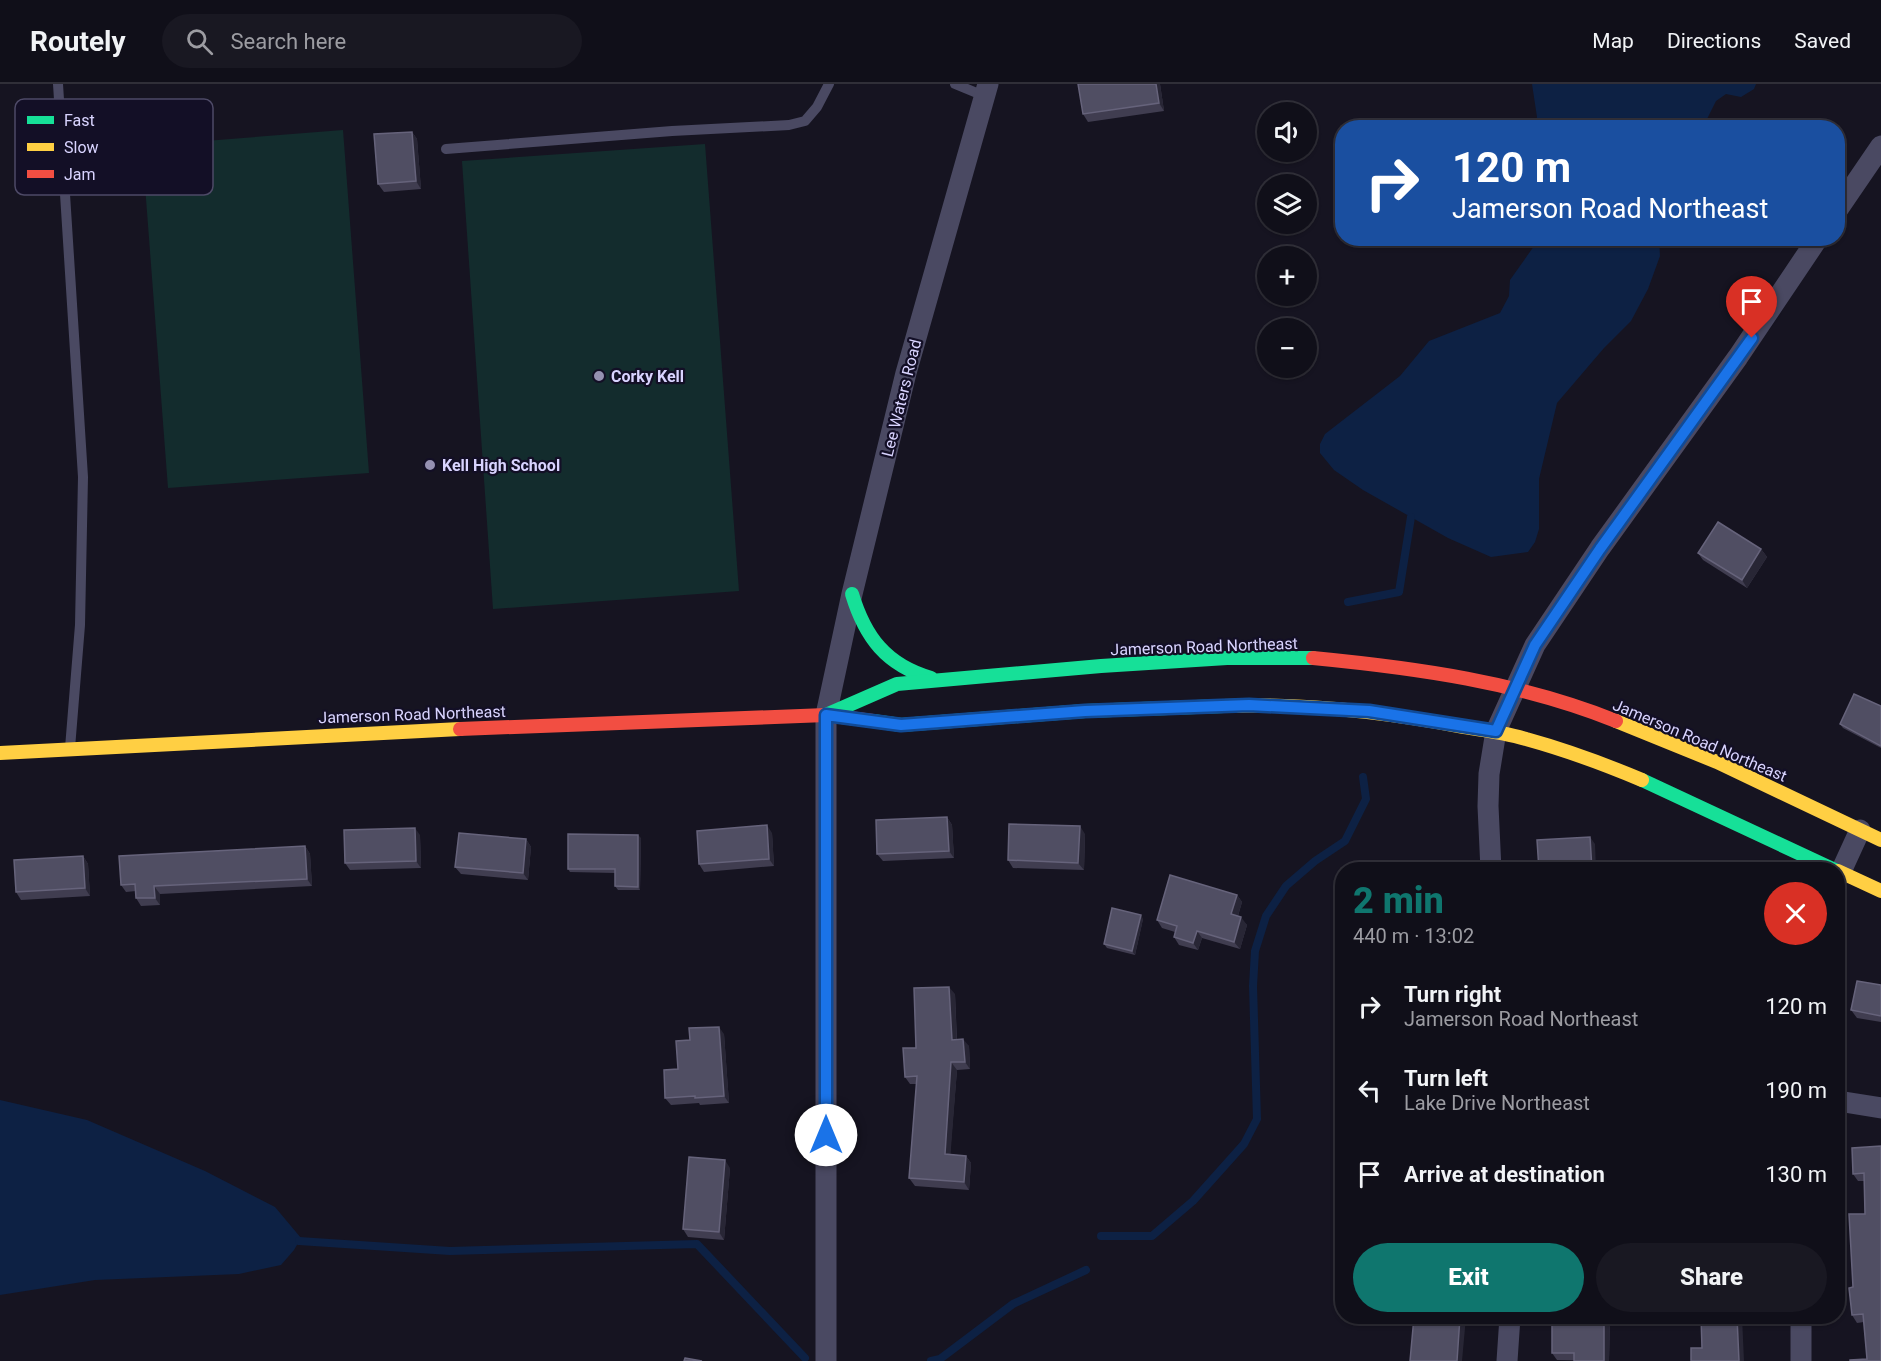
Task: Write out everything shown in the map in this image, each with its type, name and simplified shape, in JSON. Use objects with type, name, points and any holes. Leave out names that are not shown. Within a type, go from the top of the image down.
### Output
[{"type":"street","name":"Lee Waters Road","points":[[826,1361],[826,715],[852,594],[906,373],[986,90]]},
{"type":"street","points":[[1845,199],[1881,146]]},
{"type":"street","points":[[1491,862],[1489,774],[1496,731],[1514,687],[1541,635],[1738,357],[1813,246]]},
{"type":"street","points":[[852,594],[860,620],[869,636],[885,654],[906,670],[939,680]]},
{"type":"street","name":"Jamerson Road Northeast","points":[[826,715],[897,684],[939,680],[1227,658],[1308,658],[1387,665],[1514,687],[1601,715],[1717,762],[1881,840]]},
{"type":"street","name":"Jamerson Road Northeast","points":[[0,753],[357,733],[826,715],[901,725],[1216,705],[1369,711],[1496,731],[1561,749],[1641,780],[1814,862]]},
{"type":"street","points":[[1843,862],[1860,830]]},
{"type":"street","name":"Jamerson Road Northeast","points":[[1845,876],[1881,891]]},
{"type":"street","points":[[1845,1102],[1881,1108]]},
{"type":"street","points":[[1507,1361],[1510,1324]]},
{"type":"street","points":[[1801,1324],[1801,1361]]},
{"type":"lane","points":[[58,84],[59,99]]},
{"type":"lane","points":[[446,149],[672,131],[789,125],[805,121],[817,107],[829,84]]},
{"type":"lane","points":[[955,84],[986,90]]},
{"type":"lane","points":[[65,195],[83,477],[80,625],[70,748]]},
{"type":"green space","points":[[343,130],[369,473],[168,488],[146,195],[213,195],[213,140]]},
{"type":"green space","name":"Corky Kell","points":[[705,144],[739,591],[493,609],[462,161]]},
{"type":"water","points":[[1532,84],[1756,84],[1754,89],[1741,97],[1726,94],[1716,101],[1706,120],[1536,120]]},
{"type":"water","points":[[1534,246],[1659,246],[1660,256],[1648,289],[1631,321],[1604,348],[1557,403],[1539,479],[1539,529],[1535,542],[1528,552],[1491,557],[1448,538],[1363,490],[1334,470],[1320,453],[1320,444],[1325,434],[1400,376],[1429,341],[1500,313],[1509,296],[1510,280]]},
{"type":"water","points":[[0,1100],[87,1120],[205,1171],[275,1207],[301,1238],[281,1265],[239,1274],[95,1280],[0,1295]]},
{"type":"building","points":[[1078,84],[1156,84],[1159,103],[1083,114]]},
{"type":"building","points":[[412,132],[416,181],[378,184],[374,134]]},
{"type":"building","points":[[1718,522],[1761,549],[1742,580],[1698,553]]},
{"type":"building","points":[[1854,694],[1881,706],[1881,746],[1840,724]]},
{"type":"building","points":[[947,817],[949,851],[877,854],[876,820]]},
{"type":"building","points":[[1009,824],[1080,826],[1078,863],[1008,860]]},
{"type":"building","points":[[767,825],[769,859],[699,864],[697,831]]},
{"type":"building","points":[[415,828],[416,861],[345,863],[344,830]]},
{"type":"building","points":[[459,833],[526,839],[523,873],[455,867]]},
{"type":"building","points":[[568,834],[638,835],[638,887],[615,886],[615,869],[568,869]]},
{"type":"building","points":[[1590,837],[1592,862],[1538,862],[1537,840]]},
{"type":"building","points":[[305,846],[307,879],[154,886],[155,898],[136,898],[135,884],[121,885],[119,856]]},
{"type":"building","points":[[83,856],[85,888],[16,892],[14,860]]},
{"type":"building","points":[[1170,875],[1237,895],[1231,914],[1241,917],[1234,942],[1197,931],[1193,943],[1174,937],[1177,926],[1157,920]]},
{"type":"building","points":[[1112,908],[1141,915],[1132,951],[1104,944]]},
{"type":"building","points":[[1857,981],[1881,985],[1881,1016],[1851,1010]]},
{"type":"building","points":[[949,987],[952,1040],[963,1039],[965,1062],[951,1062],[945,1154],[966,1156],[964,1182],[909,1178],[917,1076],[905,1077],[903,1048],[916,1048],[914,988]]},
{"type":"building","points":[[719,1027],[724,1096],[665,1098],[664,1070],[678,1069],[676,1041],[690,1040],[689,1028]]},
{"type":"building","points":[[1881,1146],[1881,1361],[1850,1361],[1867,1359],[1863,1314],[1852,1315],[1849,1288],[1853,1287],[1849,1214],[1865,1214],[1864,1173],[1853,1174],[1852,1148]]},
{"type":"building","points":[[689,1157],[725,1160],[719,1232],[683,1229]]},
{"type":"building","points":[[1413,1324],[1460,1324],[1457,1361],[1410,1361]]},
{"type":"building","points":[[1552,1324],[1604,1324],[1604,1361],[1574,1361],[1574,1353],[1552,1353]]},
{"type":"building","points":[[1701,1324],[1737,1324],[1739,1361],[1691,1361],[1691,1348],[1702,1348]]},
{"type":"building","points":[[685,1358],[702,1361],[684,1361]]},
{"type":"waterway","points":[[1348,602],[1399,592],[1411,517]]},
{"type":"waterway","points":[[1101,1236],[1152,1236],[1193,1201],[1244,1144],[1257,1119],[1253,986],[1255,951],[1266,916],[1286,886],[1315,861],[1345,841],[1366,799],[1363,777]]},
{"type":"waterway","points":[[299,1241],[450,1251],[697,1244],[805,1358]]},
{"type":"waterway","points":[[931,1361],[940,1359],[1013,1304],[1086,1270]]},
{"type":"traffic: fast","points":[[852,594],[864,623],[880,647],[902,665],[931,678]]},
{"type":"traffic: fast","points":[[826,715],[897,684],[1101,666],[1227,658],[1313,658]]},
{"type":"traffic: fast","points":[[873,721],[901,725],[1085,711],[1224,706]]},
{"type":"traffic: fast","points":[[1642,780],[1818,862]]},
{"type":"traffic: slow","points":[[1224,706],[1314,707],[1404,717],[1495,732],[1556,748],[1642,780]]},
{"type":"traffic: slow","points":[[1616,721],[1717,762],[1881,840]]},
{"type":"traffic: slow","points":[[0,753],[460,729]]},
{"type":"traffic: slow","points":[[1845,874],[1881,891]]},
{"type":"traffic: jam","points":[[1313,658],[1429,672],[1467,679],[1542,696],[1616,721]]},
{"type":"traffic: jam","points":[[460,729],[826,715],[873,721]]},
{"type":"place","name":"Corky Kell","points":[[599,376]]},
{"type":"place","name":"Kell High School","points":[[430,465]]},
{"type":"route","points":[[826,1135],[826,715],[901,725],[1085,711],[1216,705],[1305,706],[1369,711],[1496,731],[1535,645],[1600,549],[1752,338]]}]
